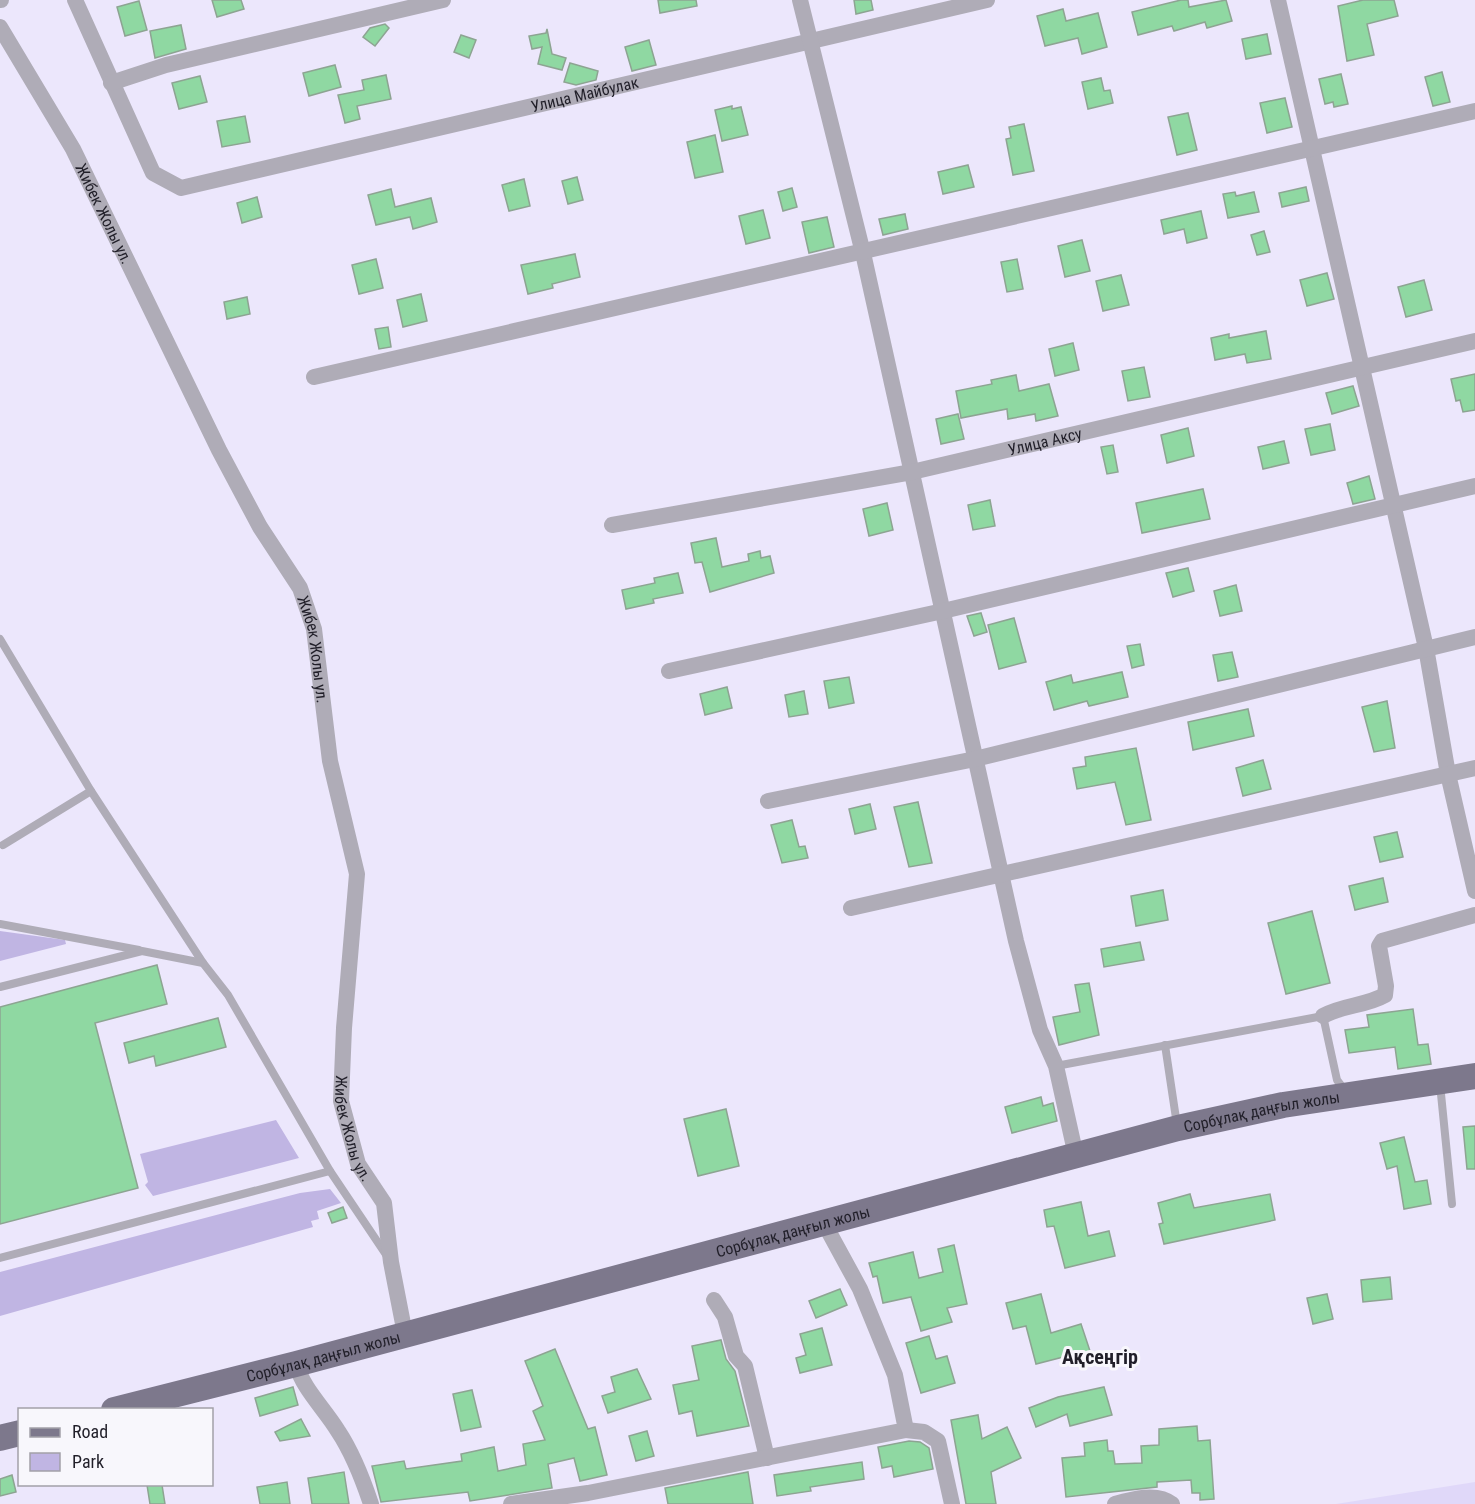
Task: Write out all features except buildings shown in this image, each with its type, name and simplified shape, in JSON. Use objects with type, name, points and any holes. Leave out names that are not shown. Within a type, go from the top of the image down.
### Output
[{"type":"main road","name":"Сорбұлақ даңғыл жолы","points":[[122,1408],[296,1364],[1178,1128],[1348,1094],[1475,1076]]},
{"type":"main road","points":[[0,1438],[18,1434]]},
{"type":"street","points":[[75,0],[111,83],[166,65],[443,0]]},
{"type":"street","points":[[800,0],[863,253],[1001,876],[1040,1030],[1056,1066],[1076,1156]]},
{"type":"street","name":"Улица Майбулак","points":[[111,83],[153,173],[181,188],[987,0]]},
{"type":"street","points":[[1278,0],[1360,368],[1426,648],[1448,774],[1475,891]]},
{"type":"street","name":"Жибек Жолы ул.","points":[[0,27],[73,149],[219,450],[260,527],[300,588],[314,630],[330,761],[357,874],[344,1028],[341,1101],[358,1164],[384,1203],[391,1262],[405,1334]]},
{"type":"street","points":[[314,377],[1475,111]]},
{"type":"street","name":"Улица Аксу","points":[[612,525],[912,472],[1475,341]]},
{"type":"street","points":[[669,671],[943,611],[1475,486]]},
{"type":"street","points":[[768,801],[975,759],[1475,637]]},
{"type":"street","points":[[851,908],[1475,768]]},
{"type":"street","points":[[1323,1016],[1335,1009],[1377,1000],[1385,995],[1386,986],[1379,946],[1382,941],[1475,915]]},
{"type":"street","points":[[824,1223],[860,1289],[895,1375],[906,1430]]},
{"type":"street","points":[[714,1300],[725,1317],[736,1356],[745,1366],[768,1458]]},
{"type":"street","points":[[296,1364],[301,1381],[311,1390],[339,1432],[370,1504]]},
{"type":"street","points":[[510,1504],[588,1493],[906,1430],[924,1432],[938,1442],[952,1504]]},
{"type":"street","points":[[1115,1504],[1146,1497],[1167,1500],[1172,1504]]},
{"type":"lane","points":[[0,639],[90,791],[203,963],[228,995],[330,1171],[391,1262]]},
{"type":"lane","points":[[3,844],[90,791]]},
{"type":"lane","points":[[0,924],[203,963]]},
{"type":"lane","points":[[0,987],[142,951]]},
{"type":"lane","points":[[1056,1066],[1323,1016],[1337,1080],[1348,1094]]},
{"type":"lane","points":[[1165,1045],[1178,1128]]},
{"type":"lane","points":[[1440,1080],[1452,1204]]},
{"type":"lane","points":[[0,1258],[330,1171]]},
{"type":"shaded area","points":[[1475,1482],[1475,1504],[1336,1504]]},
{"type":"green space","points":[[0,931],[65,940],[66,944],[0,961]]},
{"type":"green space","points":[[276,1120],[299,1158],[153,1196],[145,1185],[148,1182],[140,1154]]},
{"type":"green space","points":[[330,1189],[341,1203],[317,1211],[319,1219],[311,1221],[313,1227],[0,1316],[0,1272],[300,1193]]},
{"type":"district","name":"Ақсеңгір","points":[[1100,1357]]}]
